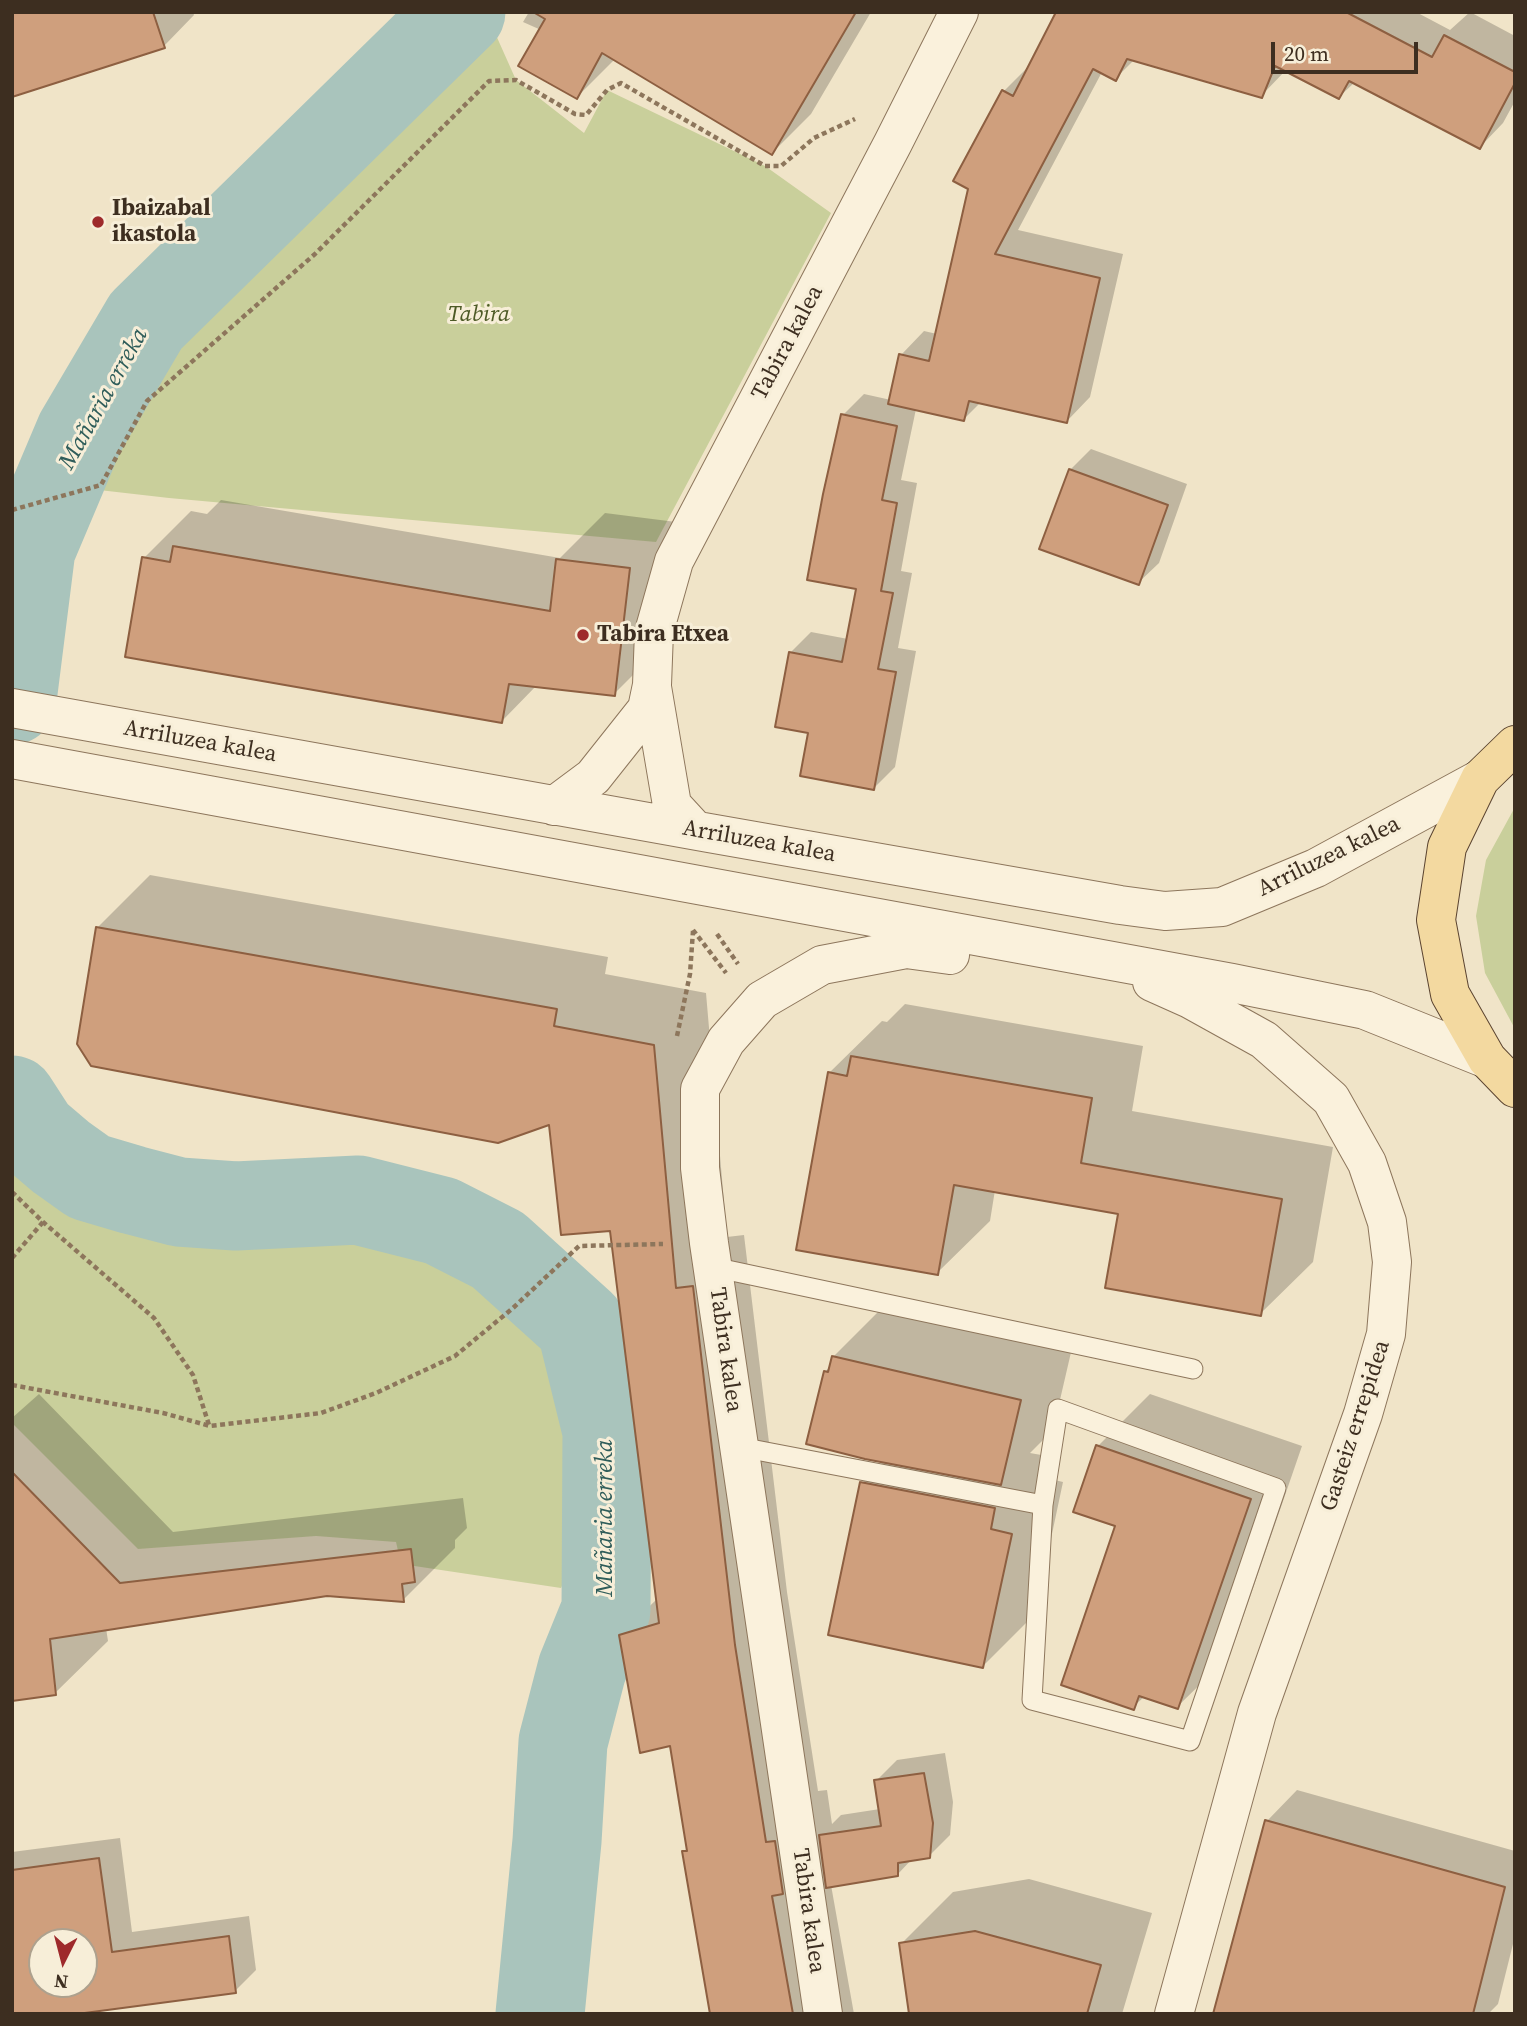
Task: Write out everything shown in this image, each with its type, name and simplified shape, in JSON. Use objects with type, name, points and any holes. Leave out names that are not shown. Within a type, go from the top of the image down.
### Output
[{"type":"main road","points":[[1515,745],[1480,779],[1447,847],[1436,920],[1450,994],[1487,1059],[1515,1087]]},
{"type":"street","name":"Tabira kalea","points":[[652,685],[654,632],[674,561],[894,143],[959,12]]},
{"type":"street","points":[[554,806],[593,777],[631,731],[647,709],[652,685]]},
{"type":"street","points":[[652,685],[672,805],[695,830]]},
{"type":"street","name":"Arriluzea kalea","points":[[12,708],[1119,905],[1176,910],[1222,907],[1316,868],[1480,779]]},
{"type":"street","points":[[12,759],[1233,983],[1365,1010],[1487,1059]]},
{"type":"street","name":"Tabira kalea","points":[[823,2014],[711,1255],[700,1167],[700,1089],[726,1041],[762,1000],[821,965],[906,949],[984,959],[1049,951]]},
{"type":"street","name":"Gasteiz errepidea","points":[[1102,960],[1190,999],[1264,1040],[1331,1099],[1367,1163],[1387,1222],[1392,1262],[1386,1334],[1363,1414],[1257,1713],[1174,2014]]},
{"type":"lane","points":[[711,1255],[1193,1369]]},
{"type":"lane","points":[[1058,1409],[1276,1488],[1190,1741],[1032,1700],[1043,1505],[1058,1409]]},
{"type":"lane","points":[[740,1447],[1043,1505]]},
{"type":"path","points":[[12,510],[101,485],[147,401],[315,254],[489,81],[516,80],[575,114],[586,115],[607,90],[621,83],[765,166],[781,166],[814,138],[859,117]]},
{"type":"path","points":[[679,1045],[676,1032],[690,974],[697,885]]},
{"type":"path","points":[[12,1192],[154,1318],[193,1375],[210,1426]]},
{"type":"path","points":[[12,1258],[43,1222]]},
{"type":"path","points":[[12,1385],[163,1413],[210,1426],[321,1413],[376,1393],[455,1356],[513,1308],[579,1246],[711,1255]]},
{"type":"green space","name":"Tabira","points":[[491,24],[516,80],[584,133],[607,90],[765,166],[831,213],[656,542],[64,486],[139,332],[194,294],[273,208],[372,132]]},
{"type":"green space","points":[[1515,807],[1515,1029],[1485,973],[1476,916],[1486,860]]},
{"type":"green space","points":[[12,1149],[55,1185],[95,1205],[155,1224],[262,1233],[306,1229],[394,1236],[426,1244],[490,1288],[528,1322],[553,1355],[573,1395],[587,1440],[584,1507],[576,1556],[561,1588],[401,1564],[396,1542],[316,1536],[138,1549],[12,1423]]},
{"type":"building","points":[[12,12],[153,12],[165,48],[12,97]]},
{"type":"building","points":[[533,12],[856,12],[772,155],[602,53],[577,99],[518,66],[545,19]]},
{"type":"building","points":[[1056,12],[1346,12],[1432,57],[1444,35],[1515,72],[1515,83],[1480,149],[1349,81],[1339,99],[1275,66],[1262,98],[1127,59],[1116,81],[1093,69],[995,254],[1100,278],[1067,423],[969,401],[964,421],[888,404],[899,354],[929,361],[968,189],[953,181],[1002,90],[1013,96]]},
{"type":"building","points":[[841,414],[897,426],[882,500],[897,503],[881,591],[893,593],[878,669],[896,672],[874,790],[800,776],[808,733],[775,727],[789,652],[842,662],[856,589],[807,580]]},
{"type":"building","points":[[1069,469],[1168,505],[1139,585],[1039,549]]},
{"type":"building","points":[[173,546],[550,611],[556,559],[630,568],[615,696],[509,684],[502,723],[125,657],[142,557],[170,562]]},
{"type":"building","points":[[96,927],[557,1009],[554,1026],[654,1045],[676,1288],[693,1286],[735,1645],[766,1842],[775,1841],[783,1894],[772,1896],[793,2014],[710,2014],[682,1851],[687,1851],[670,1746],[640,1753],[619,1635],[659,1623],[610,1231],[561,1235],[549,1125],[498,1143],[91,1066],[77,1044]]},
{"type":"building","points":[[851,1056],[1092,1098],[1081,1163],[1282,1199],[1261,1316],[1105,1288],[1118,1214],[954,1185],[938,1275],[796,1250],[828,1072],[847,1076]]},
{"type":"building","points":[[832,1356],[1021,1400],[1001,1485],[865,1459],[806,1444],[824,1371],[828,1372]]},
{"type":"building","points":[[1096,1445],[1251,1499],[1178,1709],[1139,1696],[1134,1710],[1061,1685],[1115,1526],[1073,1512]]},
{"type":"building","points":[[12,1472],[120,1583],[411,1549],[415,1582],[402,1584],[404,1602],[327,1596],[50,1639],[56,1695],[12,1701]]},
{"type":"building","points":[[860,1482],[995,1508],[991,1529],[1012,1534],[983,1668],[828,1635]]},
{"type":"building","points":[[924,1773],[933,1823],[930,1858],[898,1863],[898,1876],[826,1888],[819,1835],[881,1826],[874,1780]]},
{"type":"building","points":[[1265,1820],[1505,1887],[1473,2014],[1213,2014]]},
{"type":"building","points":[[99,1858],[112,1952],[229,1936],[236,1993],[77,2014],[12,2014],[12,1870]]},
{"type":"building","points":[[975,1931],[1101,1965],[1087,2014],[909,2014],[899,1943]]},
{"type":"waterway","name":"Mañaria erreka","points":[[12,700],[31,549],[80,433],[146,321],[461,12]]},
{"type":"waterway","name":"Mañaria erreka","points":[[12,1100],[34,1134],[61,1157],[89,1177],[133,1190],[179,1202],[236,1206],[358,1200],[441,1221],[498,1250],[581,1325],[607,1431],[606,1610],[582,1669],[563,1742],[557,1841],[540,2014]]},
{"type":"place","name":"Ibaizabal ikastola","points":[[98,222]]},
{"type":"place","name":"Tabira Etxea","points":[[583,635]]}]
